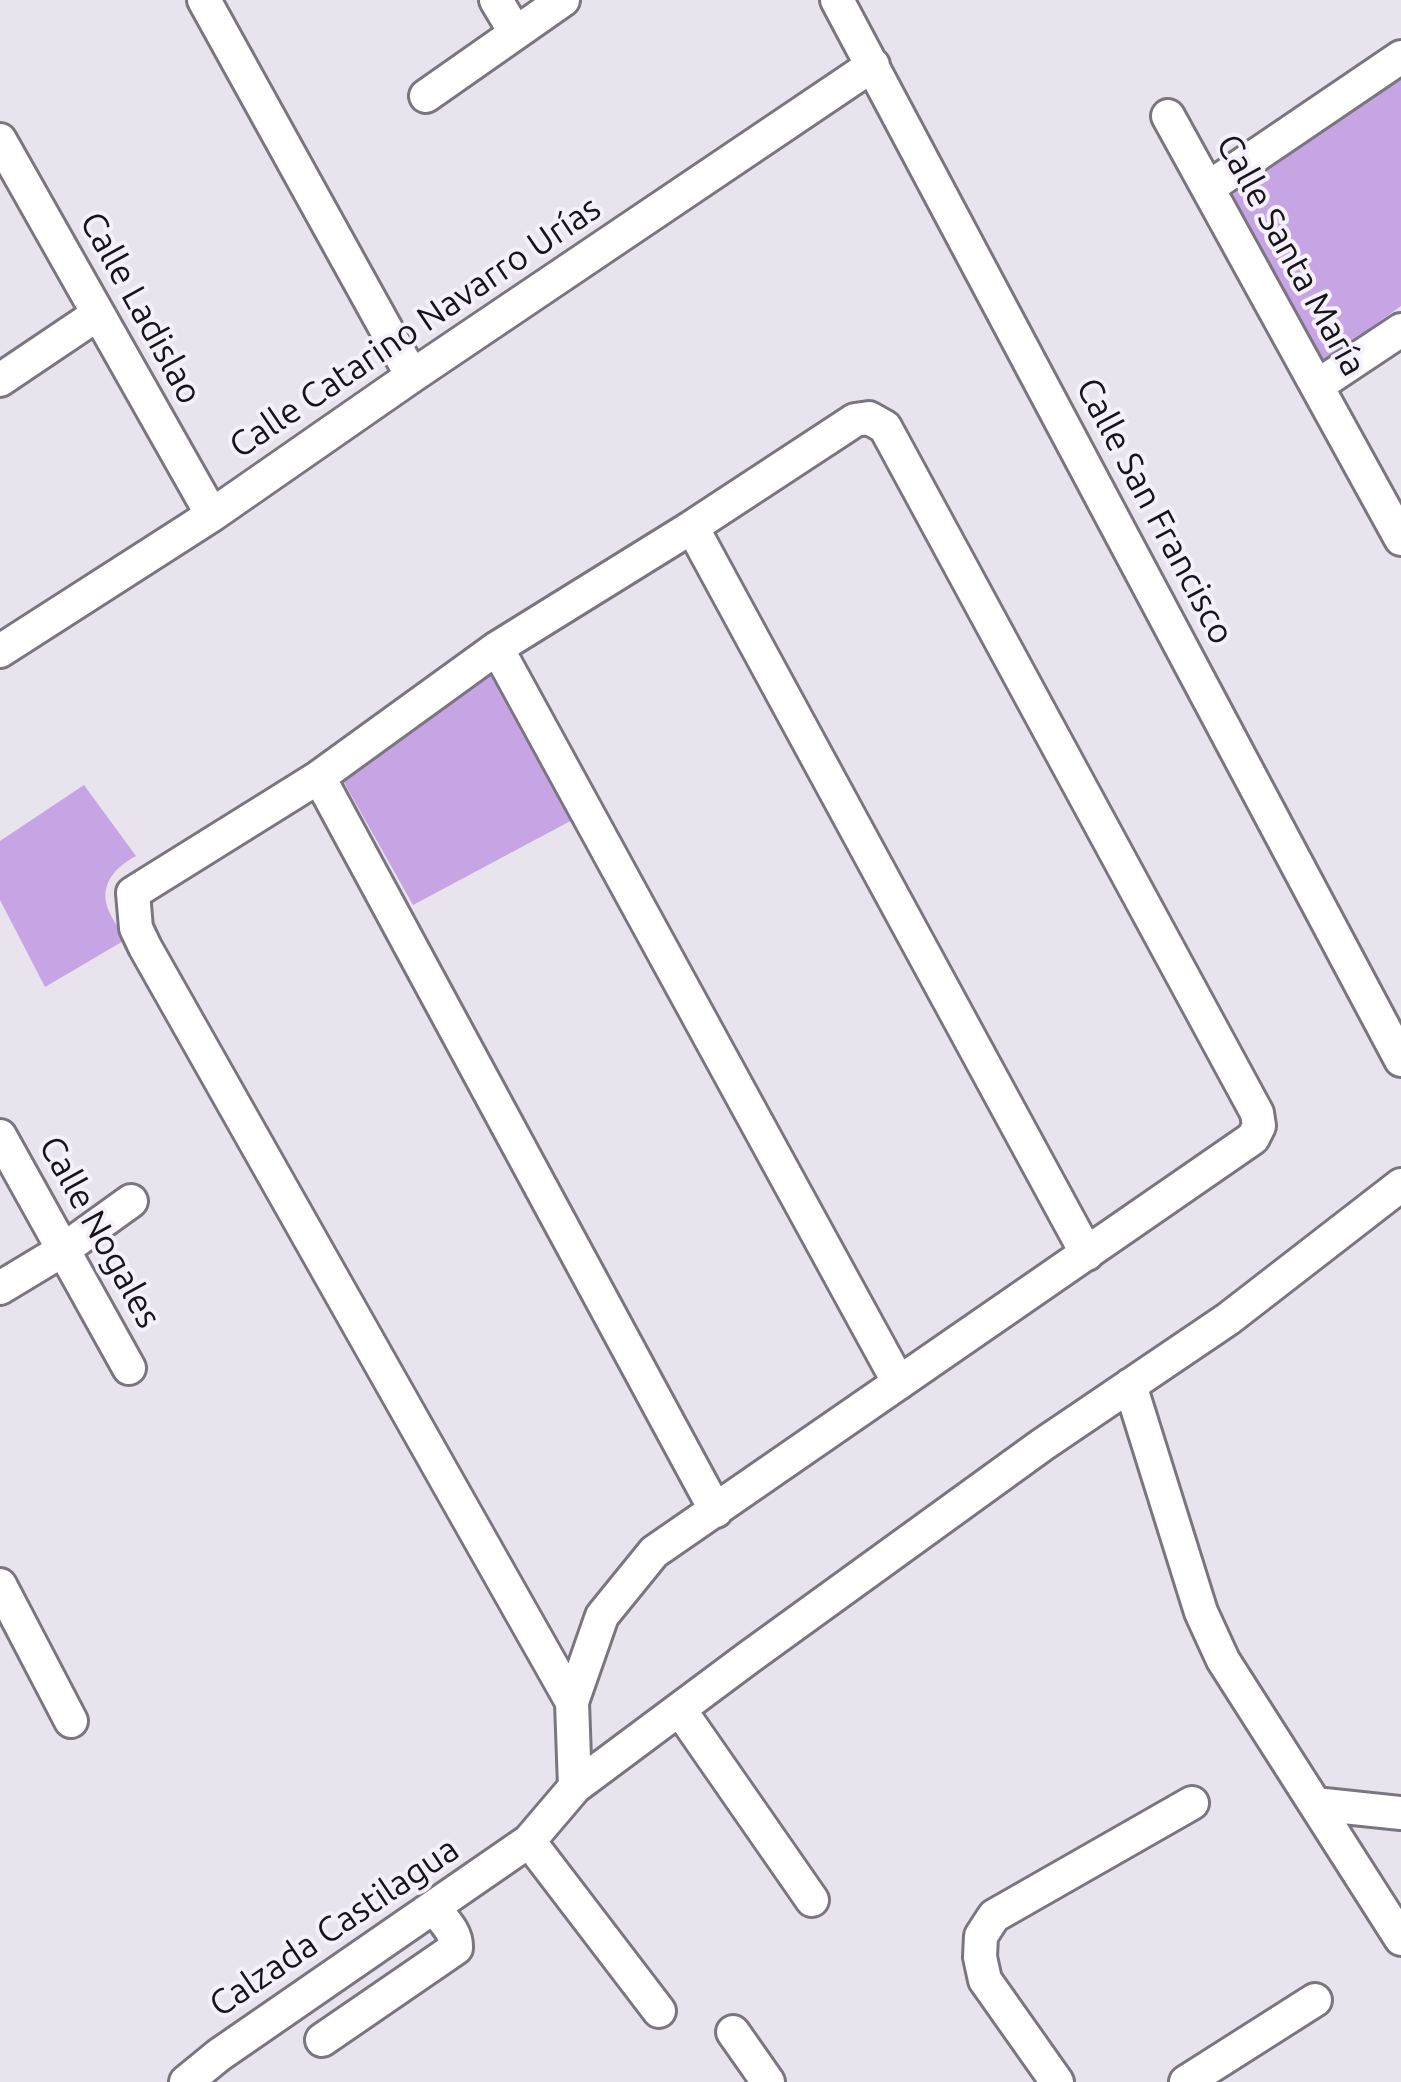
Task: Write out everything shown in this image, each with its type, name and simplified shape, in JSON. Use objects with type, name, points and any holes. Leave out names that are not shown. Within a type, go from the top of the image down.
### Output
[{"type":"street","points":[[204,0],[412,376]]},
{"type":"street","points":[[496,0],[515,32]]},
{"type":"street","points":[[426,96],[563,0]]},
{"type":"street","name":"Calle San Francisco","points":[[837,0],[1401,1060]]},
{"type":"street","points":[[1208,188],[1401,58]]},
{"type":"street","name":"Calle Catarino Navarro Urías","points":[[0,651],[212,516],[873,65]]},
{"type":"street","name":"Calle Santa María","points":[[1168,116],[1401,539]]},
{"type":"street","name":"Calle Ladislao","points":[[0,140],[212,516]]},
{"type":"street","points":[[0,380],[98,314]]},
{"type":"street","points":[[1317,386],[1401,330]]},
{"type":"street","points":[[572,1702],[136,928],[134,892],[319,777],[497,648],[855,420],[869,418],[885,426],[1257,1113],[1260,1126],[1253,1138],[654,1552],[602,1616],[572,1702],[575,1787]]},
{"type":"street","points":[[692,527],[1087,1254]]},
{"type":"street","points":[[497,648],[900,1383]]},
{"type":"street","points":[[319,777],[716,1511]]},
{"type":"street","name":"Calle Nogales","points":[[0,1136],[129,1368]]},
{"type":"street","name":"Calzada Castilagua","points":[[186,2082],[219,2055],[530,1842],[575,1787],[1027,1456],[1228,1318],[1401,1184]]},
{"type":"street","points":[[0,1288],[132,1202]]},
{"type":"street","points":[[1130,1385],[1201,1612],[1223,1660],[1401,1939]]},
{"type":"street","points":[[0,1585],[71,1721]]},
{"type":"street","points":[[680,1710],[812,1900]]},
{"type":"street","points":[[1057,2082],[985,1980],[980,1957],[982,1936],[994,1916],[1192,1804]]},
{"type":"street","points":[[1316,1804],[1401,1812]]},
{"type":"street","points":[[530,1842],[659,2010]]},
{"type":"street","points":[[322,2040],[456,1948],[456,1939],[434,1908]]},
{"type":"street","points":[[1186,2082],[1314,2000]]},
{"type":"street","points":[[733,2032],[768,2082]]},
{"type":"shaded area","points":[[1401,78],[1401,306],[1323,362],[1228,198]]},
{"type":"shaded area","points":[[491,669],[576,818],[413,905],[337,770]]},
{"type":"shaded area","points":[[84,785],[136,856],[113,874],[105,894],[109,911],[125,940],[45,987],[0,900],[0,841]]}]
